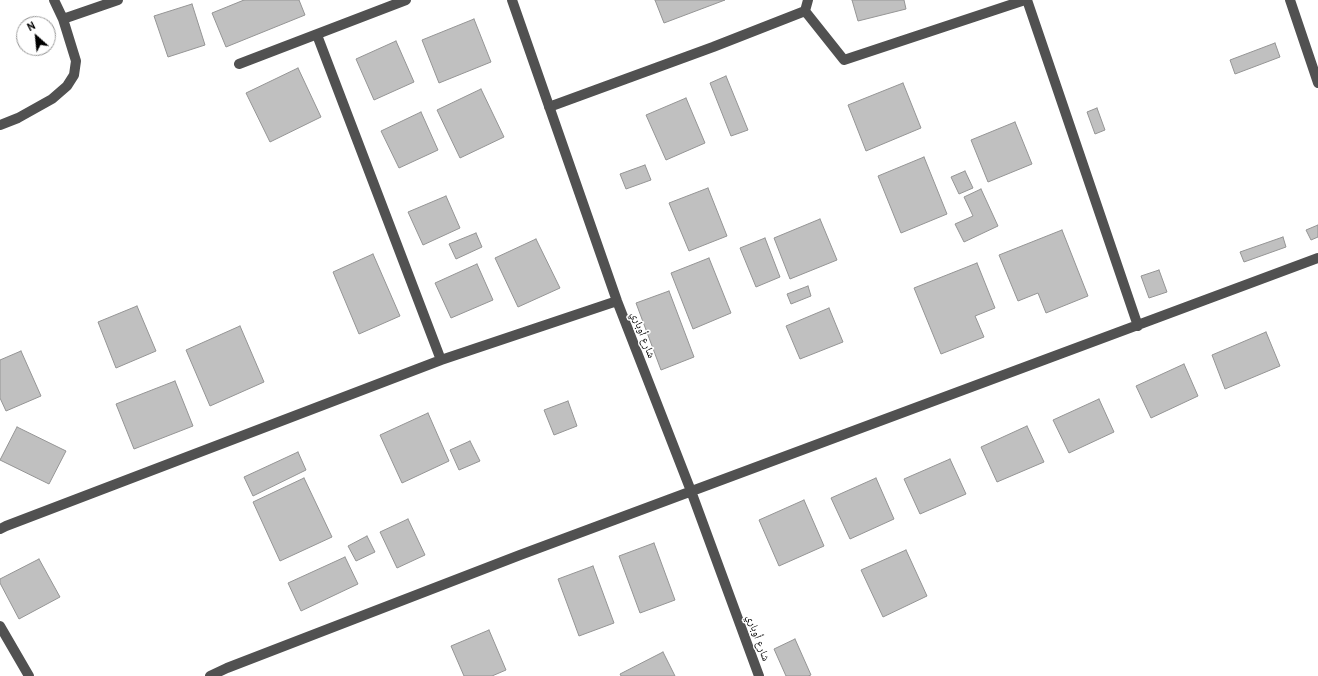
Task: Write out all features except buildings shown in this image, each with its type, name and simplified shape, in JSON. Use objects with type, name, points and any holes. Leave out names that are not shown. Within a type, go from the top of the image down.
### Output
[{"type":"street","points":[[0,125],[18,118],[52,99],[67,86],[74,75],[76,61],[63,19],[54,0]]},
{"type":"street","points":[[63,19],[118,0]]},
{"type":"street","points":[[239,64],[406,0]]},
{"type":"street","name":"شارع أوباري","points":[[512,0],[618,301],[691,491],[759,676]]},
{"type":"street","points":[[805,11],[808,0]]},
{"type":"street","points":[[805,11],[844,60],[1026,0],[1138,326]]},
{"type":"street","points":[[1290,0],[1318,83]]},
{"type":"street","points":[[549,106],[713,47],[805,11]]},
{"type":"street","points":[[317,35],[441,360]]},
{"type":"street","points":[[210,676],[227,668],[513,558],[1318,258]]},
{"type":"street","points":[[0,529],[441,360],[618,301]]},
{"type":"street","points":[[0,626],[29,676]]}]
